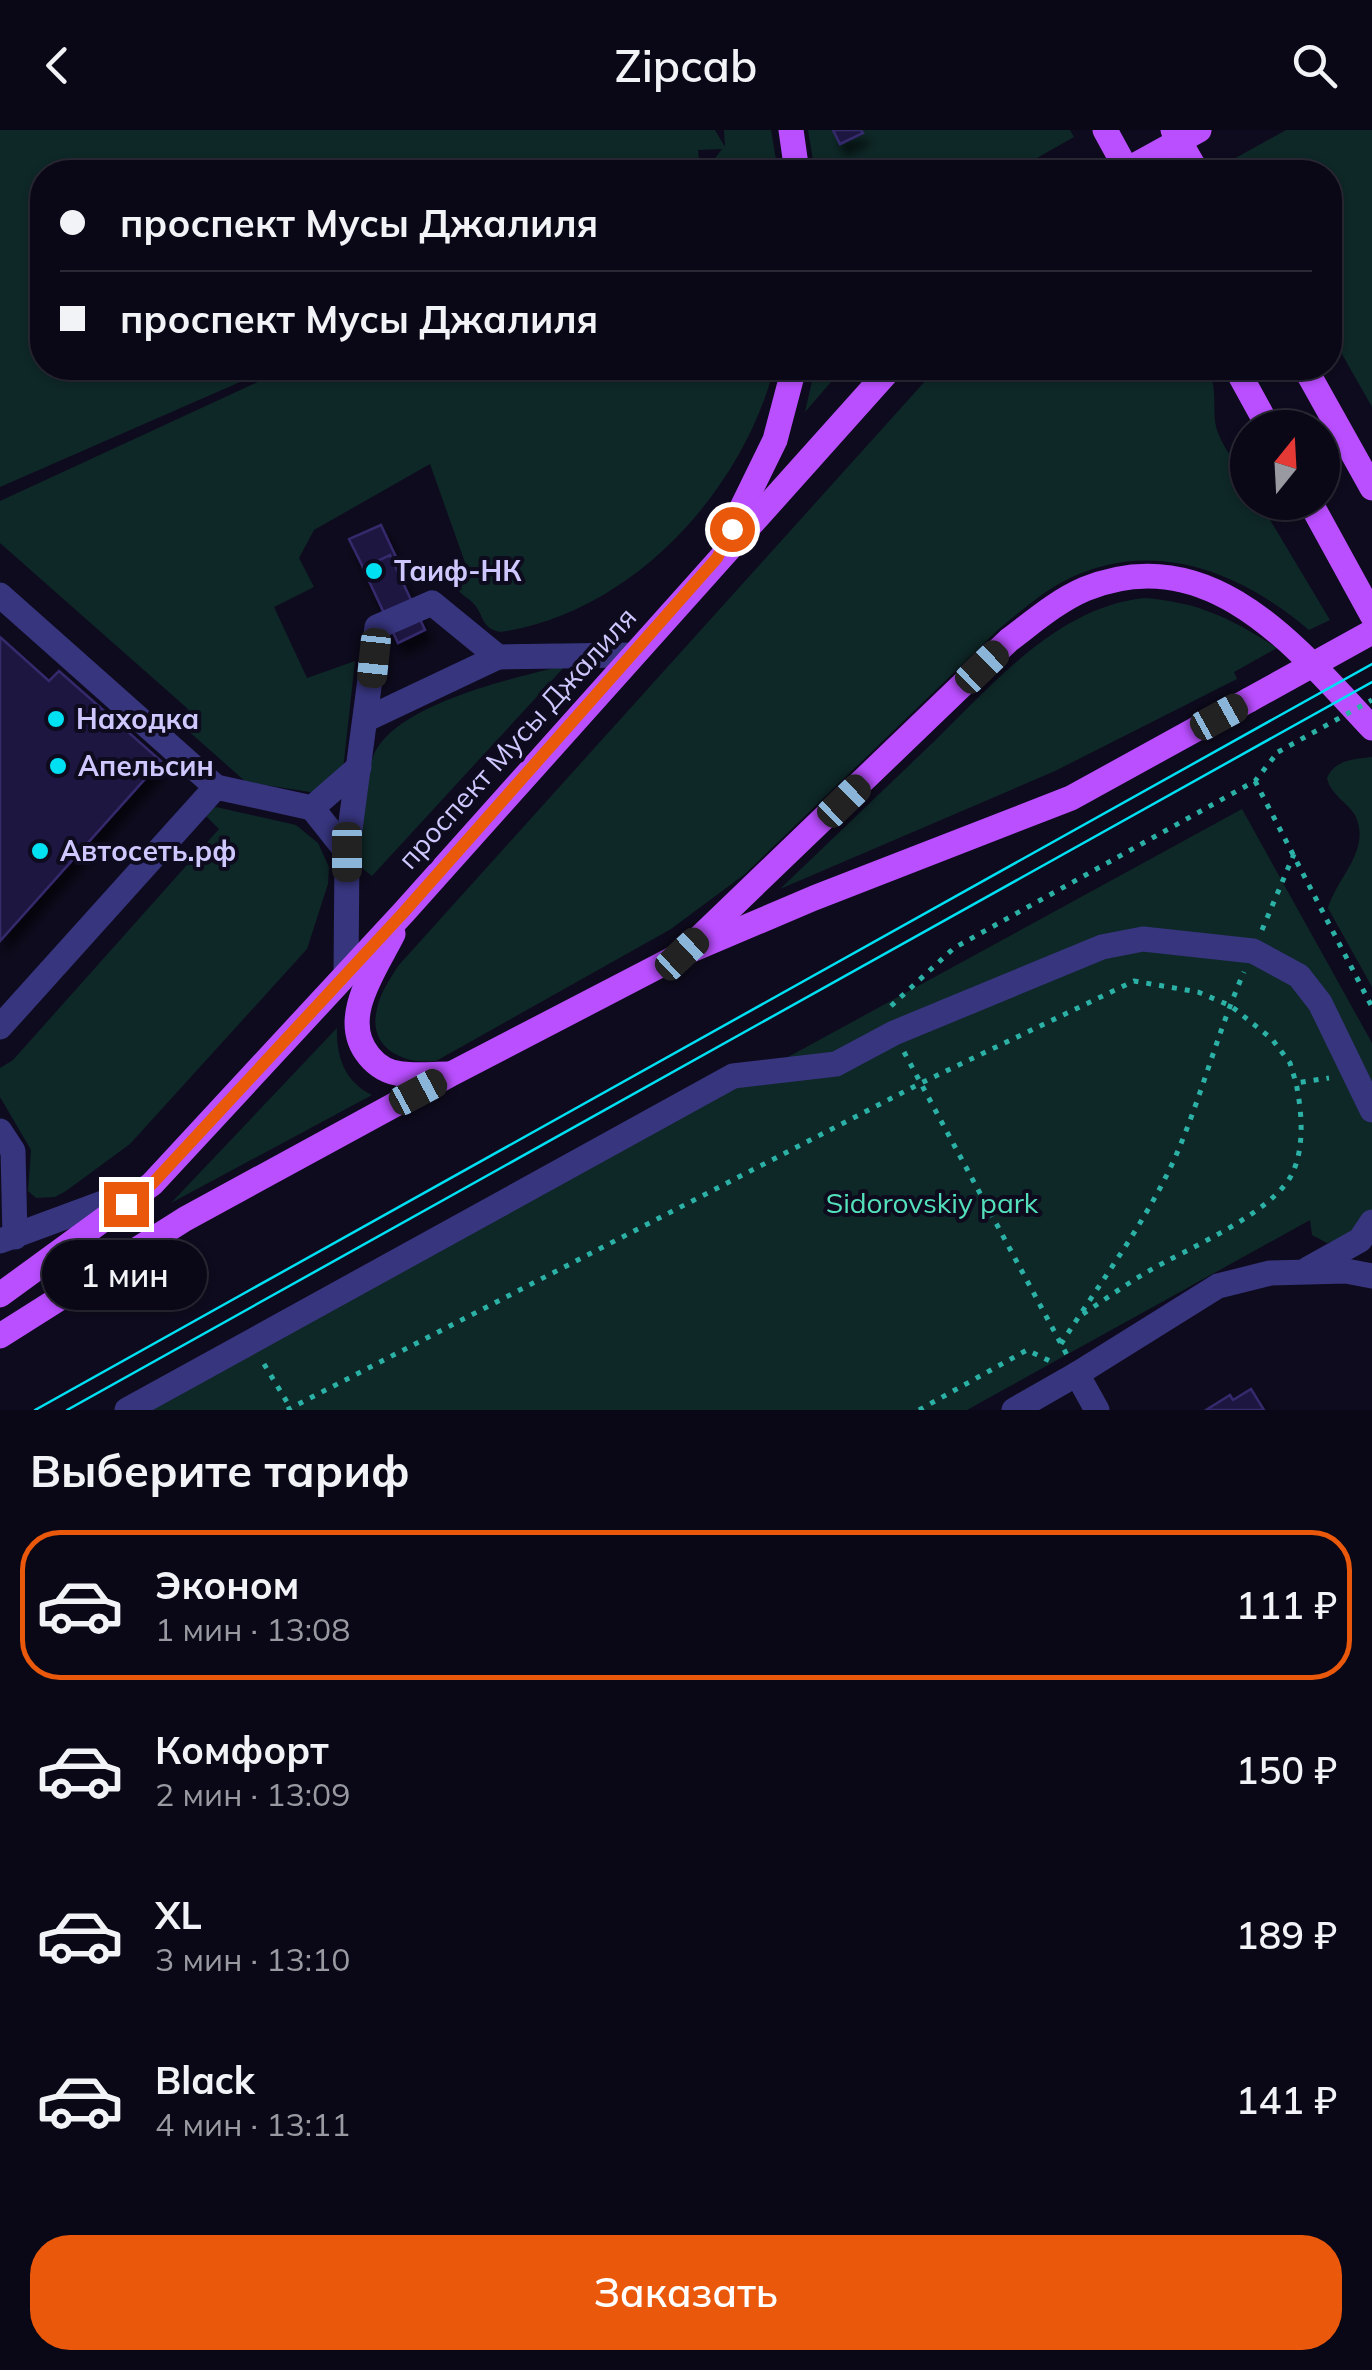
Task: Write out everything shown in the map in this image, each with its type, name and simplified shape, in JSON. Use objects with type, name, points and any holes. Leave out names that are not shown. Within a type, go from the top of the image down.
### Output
[{"type":"main road","points":[[791,130],[796,160]]},
{"type":"main road","points":[[1104,130],[1120,160]]},
{"type":"main road","points":[[1174,130],[1190,160]]},
{"type":"main road","points":[[1147,160],[1200,130]]},
{"type":"main road","points":[[717,558],[775,440],[791,380]]},
{"type":"main road","name":"проспект Мусы Джалиля","points":[[0,1295],[152,1184],[404,912],[880,380]]},
{"type":"main road","points":[[1243,380],[1259,410]]},
{"type":"main road","points":[[1312,380],[1372,488]]},
{"type":"main road","points":[[1320,520],[1372,615]]},
{"type":"main road","points":[[682,954],[1009,640],[1048,610],[1084,590],[1124,578],[1162,577],[1230,596],[1265,619],[1372,728]]},
{"type":"main road","points":[[0,1336],[185,1219],[682,954],[1072,798],[1372,632]]},
{"type":"main road","points":[[404,912],[359,1002],[356,1027],[360,1046],[377,1065],[398,1074],[451,1074]]},
{"type":"street","points":[[0,596],[216,787],[312,808],[347,852]]},
{"type":"street","points":[[346,972],[347,852],[378,627],[432,603],[498,657]]},
{"type":"street","points":[[367,719],[498,657],[631,655]]},
{"type":"street","points":[[312,808],[359,767]]},
{"type":"street","points":[[0,1028],[216,787]]},
{"type":"street","points":[[128,1410],[733,1076],[836,1064],[894,1034],[1102,947],[1144,939],[1253,950],[1299,976],[1320,1003],[1372,1110]]},
{"type":"street","points":[[0,1131],[13,1151],[8,1239],[152,1184]]},
{"type":"street","points":[[1304,1271],[1360,1240],[1372,1222]]},
{"type":"street","points":[[1014,1410],[1218,1286],[1257,1275],[1304,1271],[1346,1271],[1372,1276]]},
{"type":"street","points":[[1077,1374],[1097,1410]]},
{"type":"path","points":[[1278,752],[1372,700]]},
{"type":"path","points":[[1255,781],[1372,1007]]},
{"type":"path","points":[[1061,1344],[1150,1206],[1172,1163],[1294,854]]},
{"type":"path","points":[[264,1364],[289,1409],[921,1084],[1134,982],[1198,992],[1231,1006],[1272,1039],[1290,1063],[1301,1105],[1300,1140],[1292,1175],[1281,1189],[1210,1239],[1149,1271],[1079,1316]]},
{"type":"path","points":[[894,1034],[1077,1374]]},
{"type":"path","points":[[1296,1084],[1352,1074]]},
{"type":"path","points":[[919,1410],[1027,1350],[1077,1374]]},
{"type":"green space","points":[[0,130],[715,130],[725,147],[724,130],[771,130],[776,160],[714,160],[722,149],[698,150],[699,160],[30,160],[30,380],[245,380],[0,487]]},
{"type":"green space","points":[[808,130],[1070,130],[1074,137],[1034,160],[813,160]]},
{"type":"green space","points":[[1286,130],[1372,130],[1372,407],[1342,354],[1342,160],[1232,160]]},
{"type":"green space","points":[[262,380],[770,380],[736,459],[708,502],[674,540],[635,574],[593,601],[548,621],[494,630],[459,591],[461,576],[468,571],[430,464],[314,530],[299,558],[314,587],[274,607],[307,678],[355,661],[343,770],[316,793],[246,782],[177,721],[188,709],[0,543],[0,501]]},
{"type":"green space","points":[[812,380],[833,380],[805,412]]},
{"type":"green space","points":[[926,380],[1212,380],[1217,430],[1230,455],[1230,520],[1270,520],[1330,620],[1309,630],[1283,609],[1226,577],[1164,561],[1100,567],[1068,579],[999,629],[745,874],[671,929],[436,1061],[401,1057],[383,1044],[375,1023],[386,986],[398,966]]},
{"type":"green space","points":[[1144,598],[1182,603],[1214,614],[1277,648],[1234,672],[1237,679],[1055,771],[780,889],[1023,657],[1080,618],[1111,605]]},
{"type":"green space","points":[[566,665],[372,876],[363,869],[358,858],[367,781],[373,757],[385,738],[404,722],[458,696]]},
{"type":"green space","points":[[1372,757],[1372,987],[1328,908],[1356,852],[1359,828],[1355,815],[1327,778],[1340,764]]},
{"type":"green space","points":[[216,807],[296,825],[318,843],[329,867],[328,884],[307,949],[130,1144],[66,1191],[55,1197],[36,1198],[28,1191],[31,1150],[0,1097],[0,1068],[13,1060],[219,829],[203,813]]},
{"type":"green space","name":"Sidorovskiy park","points":[[1242,809],[1372,1043],[1372,1219],[1347,1237],[1327,1243],[1312,1235],[1310,1220],[967,1410],[142,1410]]},
{"type":"green space","points":[[337,1028],[344,1068],[355,1083],[372,1095],[171,1203]]},
{"type":"building","points":[[833,130],[861,130],[863,133],[840,144]]},
{"type":"building","points":[[381,525],[396,557],[365,571],[349,539]]},
{"type":"building","points":[[390,555],[425,630],[398,643],[363,568]]},
{"type":"building","name":"Автосеть.рф","points":[[0,637],[49,681],[59,671],[161,761],[0,941]]},
{"type":"building","points":[[1251,1389],[1264,1410],[1206,1410],[1230,1395],[1233,1400]]},
{"type":"tram line","points":[[35,1410],[1372,664]]},
{"type":"tram line","points":[[67,1410],[1372,682]]},
{"type":"place","name":"Таиф-НК","points":[[374,571]]},
{"type":"place","name":"Находка","points":[[56,719]]},
{"type":"place","name":"Апельсин","points":[[58,766]]},
{"type":"place","name":"Автосеть.рф","points":[[40,851]]},
{"type":"route","points":[[126,1204],[152,1184],[404,912],[717,558],[732,529]]}]
